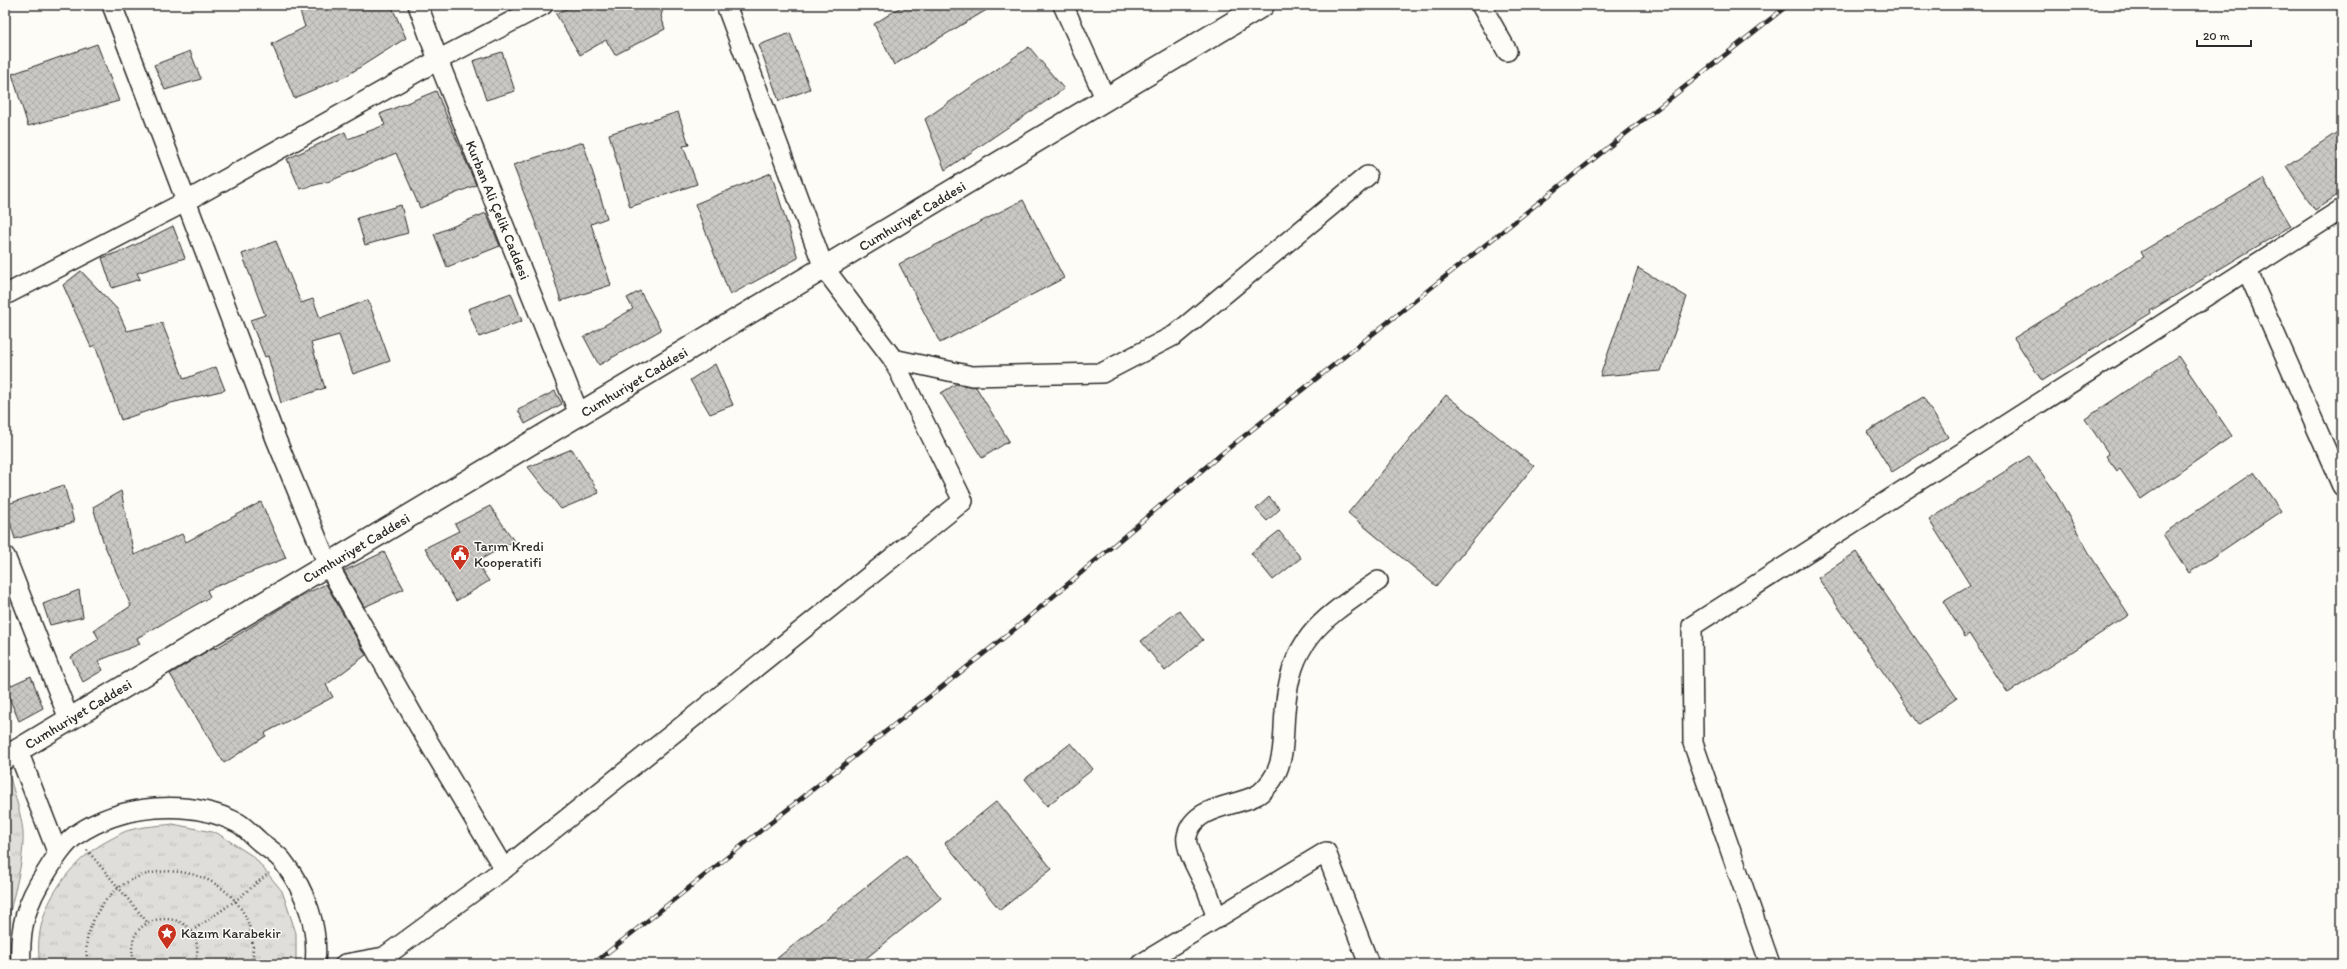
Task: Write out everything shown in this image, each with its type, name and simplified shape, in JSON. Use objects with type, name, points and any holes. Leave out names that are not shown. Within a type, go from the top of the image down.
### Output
[{"type":"main road","name":"Cumhuriyet Caddesi","points":[[12,755],[1263,5]]},
{"type":"street","points":[[112,5],[185,202],[276,439],[328,565],[419,726],[504,869]]},
{"type":"street","name":"Kurban Ali Çelik Caddesi","points":[[418,5],[438,60],[579,414]]},
{"type":"street","points":[[5,295],[185,202],[438,60],[544,5]]},
{"type":"street","points":[[345,964],[384,957],[504,869],[963,501],[893,359],[824,268],[726,5]]},
{"type":"street","points":[[1063,5],[1106,100]]},
{"type":"street","points":[[1481,5],[1507,51]]},
{"type":"street","points":[[893,359],[972,376],[1102,373],[1175,335],[1367,176]]},
{"type":"street","points":[[1770,964],[1693,743],[1692,626],[2342,209]]},
{"type":"street","points":[[2247,270],[2342,486]]},
{"type":"street","points":[[5,556],[70,719]]},
{"type":"street","points":[[1217,918],[1190,850],[1186,838],[1188,832],[1195,822],[1210,811],[1258,795],[1275,776],[1281,756],[1287,686],[1301,646],[1327,616],[1378,581]]},
{"type":"street","points":[[12,755],[58,854]]},
{"type":"street","points":[[22,964],[20,940],[32,894],[58,854],[76,836],[95,825],[140,808],[190,808],[238,824],[283,861],[305,897],[317,946],[315,964]]},
{"type":"street","points":[[1141,964],[1326,852],[1369,964]]},
{"type":"path","points":[[76,836],[148,923]]},
{"type":"path","points":[[192,931],[235,902],[283,861]]},
{"type":"path","points":[[87,964],[87,941],[96,914],[113,892],[137,876],[164,870],[191,872],[215,884],[235,902],[248,925],[253,951],[252,964]]},
{"type":"path","points":[[135,964],[132,953],[133,942],[137,933],[148,923],[164,918],[174,919],[192,931],[198,953],[195,964]]},
{"type":"green space","points":[[8,770],[21,817],[23,847],[6,933],[5,947],[5,771]]},
{"type":"green space","points":[[173,824],[217,833],[254,857],[282,891],[296,933],[296,964],[40,964],[39,945],[41,926],[47,908],[67,875],[80,861],[95,849],[125,831]]},
{"type":"building","points":[[298,5],[391,5],[406,38],[346,76],[294,98],[272,44],[305,27]]},
{"type":"building","points":[[573,5],[664,5],[661,16],[665,29],[615,55],[606,40],[580,55],[556,14]]},
{"type":"building","points":[[904,5],[995,5],[894,65],[874,24]]},
{"type":"building","points":[[790,33],[810,89],[779,101],[759,45]]},
{"type":"building","points":[[97,44],[119,101],[28,126],[12,74]]},
{"type":"building","points":[[1029,47],[1064,89],[945,170],[925,119]]},
{"type":"building","points":[[190,51],[201,79],[165,90],[154,65]]},
{"type":"building","points":[[502,52],[515,91],[486,100],[473,61]]},
{"type":"building","points":[[436,91],[476,185],[420,208],[396,153],[330,181],[300,189],[287,159],[345,132],[348,139],[385,125],[380,114]]},
{"type":"building","points":[[678,112],[689,145],[683,146],[697,184],[630,207],[609,134]]},
{"type":"building","points":[[2342,129],[2342,192],[2315,210],[2286,166]]},
{"type":"building","points":[[583,142],[607,218],[591,224],[611,285],[561,301],[542,240],[513,165]]},
{"type":"building","points":[[771,173],[798,258],[730,295],[695,204]]},
{"type":"building","points":[[2263,179],[2291,226],[2150,311],[2151,313],[2042,381],[2014,338],[2144,257],[2141,252]]},
{"type":"building","points":[[1023,200],[1064,278],[940,343],[899,264]]},
{"type":"building","points":[[401,205],[408,233],[365,245],[357,218]]},
{"type":"building","points":[[486,213],[500,246],[447,267],[434,234]]},
{"type":"building","points":[[173,226],[185,258],[137,273],[140,279],[112,288],[102,258],[127,249]]},
{"type":"building","points":[[276,241],[301,303],[313,299],[320,318],[368,300],[390,361],[353,374],[339,335],[311,343],[325,388],[281,403],[268,356],[265,357],[250,320],[265,315],[242,254]]},
{"type":"building","points":[[1638,268],[1687,297],[1661,371],[1600,376]]},
{"type":"building","points":[[81,271],[117,309],[127,331],[162,323],[184,379],[216,367],[225,390],[171,403],[121,420],[95,345],[91,347],[63,285]]},
{"type":"building","points":[[640,291],[661,330],[599,365],[584,337],[633,309],[627,298]]},
{"type":"building","points":[[511,293],[522,321],[479,337],[468,309]]},
{"type":"building","points":[[2178,356],[2232,436],[2141,499],[2120,469],[2117,471],[2106,456],[2109,454],[2085,419]]},
{"type":"building","points":[[715,364],[733,405],[710,414],[690,380]]},
{"type":"building","points":[[956,384],[976,387],[1009,441],[982,458],[941,393]]},
{"type":"building","points":[[555,391],[562,404],[525,424],[518,410]]},
{"type":"building","points":[[1446,395],[1534,466],[1436,586],[1348,513]]},
{"type":"building","points":[[1923,397],[1948,437],[1892,472],[1867,432]]},
{"type":"building","points":[[572,449],[599,493],[561,509],[528,467]]},
{"type":"building","points":[[2029,456],[2054,490],[2092,558],[2129,615],[2008,693],[1969,634],[1965,637],[1943,601],[1970,585],[1929,520]]},
{"type":"building","points":[[2254,472],[2281,511],[2189,573],[2163,534]]},
{"type":"building","points":[[64,485],[74,522],[15,539],[5,505]]},
{"type":"building","points":[[121,491],[134,555],[182,534],[186,542],[261,502],[286,558],[207,590],[210,597],[137,638],[140,644],[98,661],[103,670],[83,682],[71,657],[99,639],[94,630],[131,606],[104,544],[93,507]]},
{"type":"building","points":[[1269,497],[1280,509],[1267,521],[1256,509]]},
{"type":"building","points":[[490,506],[514,541],[476,562],[489,581],[456,601],[425,548],[459,531],[455,524]]},
{"type":"building","points":[[1279,531],[1301,558],[1273,580],[1251,553]]},
{"type":"building","points":[[384,552],[404,589],[364,607],[344,571]]},
{"type":"building","points":[[1856,552],[1957,698],[1919,724],[1818,578]]},
{"type":"building","points":[[326,584],[366,655],[326,685],[333,697],[265,733],[266,736],[224,763],[170,674],[214,647],[215,649],[299,597]]},
{"type":"building","points":[[79,590],[83,617],[50,625],[43,604]]},
{"type":"building","points":[[1179,610],[1203,640],[1165,671],[1141,641]]},
{"type":"building","points":[[31,676],[43,708],[19,721],[5,688]]},
{"type":"building","points":[[1071,743],[1093,769],[1047,806],[1025,779]]},
{"type":"building","points":[[997,801],[1052,869],[1000,910],[945,843]]},
{"type":"building","points":[[906,855],[941,898],[859,964],[770,964]]},
{"type":"railway","points":[[593,964],[1016,628],[1220,455],[1788,5]]},
{"type":"place","name":"Tarım Kredi Kooperatifi","points":[[460,571]]},
{"type":"place","name":"Kazım Karabekir","points":[[167,950]]}]
